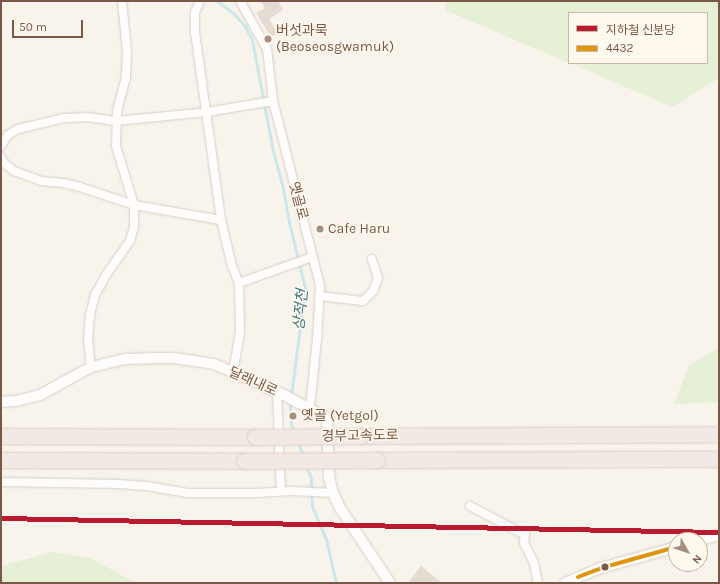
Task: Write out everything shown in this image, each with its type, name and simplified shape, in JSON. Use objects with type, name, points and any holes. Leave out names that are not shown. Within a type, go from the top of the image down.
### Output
[{"type":"highway","name":"경부고속도로","points":[[1,436],[255,438],[719,434]]},
{"type":"highway","name":"경부고속도로","points":[[1,460],[244,461],[719,459]]},
{"type":"street","points":[[91,367],[88,338],[90,315],[99,287],[130,241],[134,228],[134,206],[116,146],[116,121],[126,78],[127,52],[122,1]]},
{"type":"street","name":"옛골로","points":[[240,1],[267,49],[273,101],[320,286],[317,340],[310,408]]},
{"type":"street","points":[[199,3],[194,14],[195,32],[221,220],[232,266],[239,283],[240,332],[234,373]]},
{"type":"street","points":[[1,146],[8,135],[13,131],[49,121],[87,117],[116,121],[207,112],[273,101]]},
{"type":"street","points":[[2,161],[14,171],[35,180],[80,187],[134,206],[221,220]]},
{"type":"street","points":[[239,283],[312,257]]},
{"type":"street","points":[[319,296],[363,301],[373,291],[378,278],[372,258]]},
{"type":"street","name":"달래내로","points":[[1,402],[16,401],[40,394],[91,367],[126,359],[174,358],[214,364],[300,403],[326,418],[329,477],[333,493],[340,508],[390,583]]},
{"type":"street","points":[[280,394],[281,491]]},
{"type":"street","points":[[1,482],[118,484],[187,493],[256,493],[281,491],[333,493]]},
{"type":"street","points":[[470,506],[525,535],[524,543],[534,563],[538,583]]},
{"type":"street","points":[[708,538],[719,535]]},
{"type":"street","points":[[566,583],[601,568],[668,548]]},
{"type":"green space","points":[[447,1],[719,1],[719,78],[672,107],[572,64],[708,64],[708,12],[568,12],[568,63],[445,10]]},
{"type":"green space","points":[[719,348],[719,402],[674,404],[689,366]]},
{"type":"green space","points":[[53,552],[90,558],[136,583],[1,583],[1,566]]},
{"type":"building","points":[[261,1],[278,1],[283,10],[269,19],[278,33],[271,37],[256,13],[265,8]]},
{"type":"building","points":[[421,566],[442,583],[408,583]]},
{"type":"waterway","name":"상적천","points":[[217,1],[233,13],[245,26],[252,40],[273,151],[283,188],[289,222],[305,288],[291,396]]},
{"type":"waterway","name":"상적천","points":[[290,401],[291,424],[294,431]]},
{"type":"waterway","name":"상적천","points":[[297,440],[303,456]]},
{"type":"waterway","name":"상적천","points":[[306,465],[311,479],[312,506],[326,539],[336,583]]},
{"type":"metro line","name":"신분당","points":[[1,518],[719,532]]},
{"type":"transit line","name":"4432","points":[[578,577],[601,568],[668,549]]},
{"type":"place","name":"버섯과묵 (Beoseosgwamuk)","points":[[268,39]]},
{"type":"place","name":"Cafe Haru","points":[[320,229]]},
{"type":"place","name":"옛골 (Yetgol)","points":[[293,416]]}]
